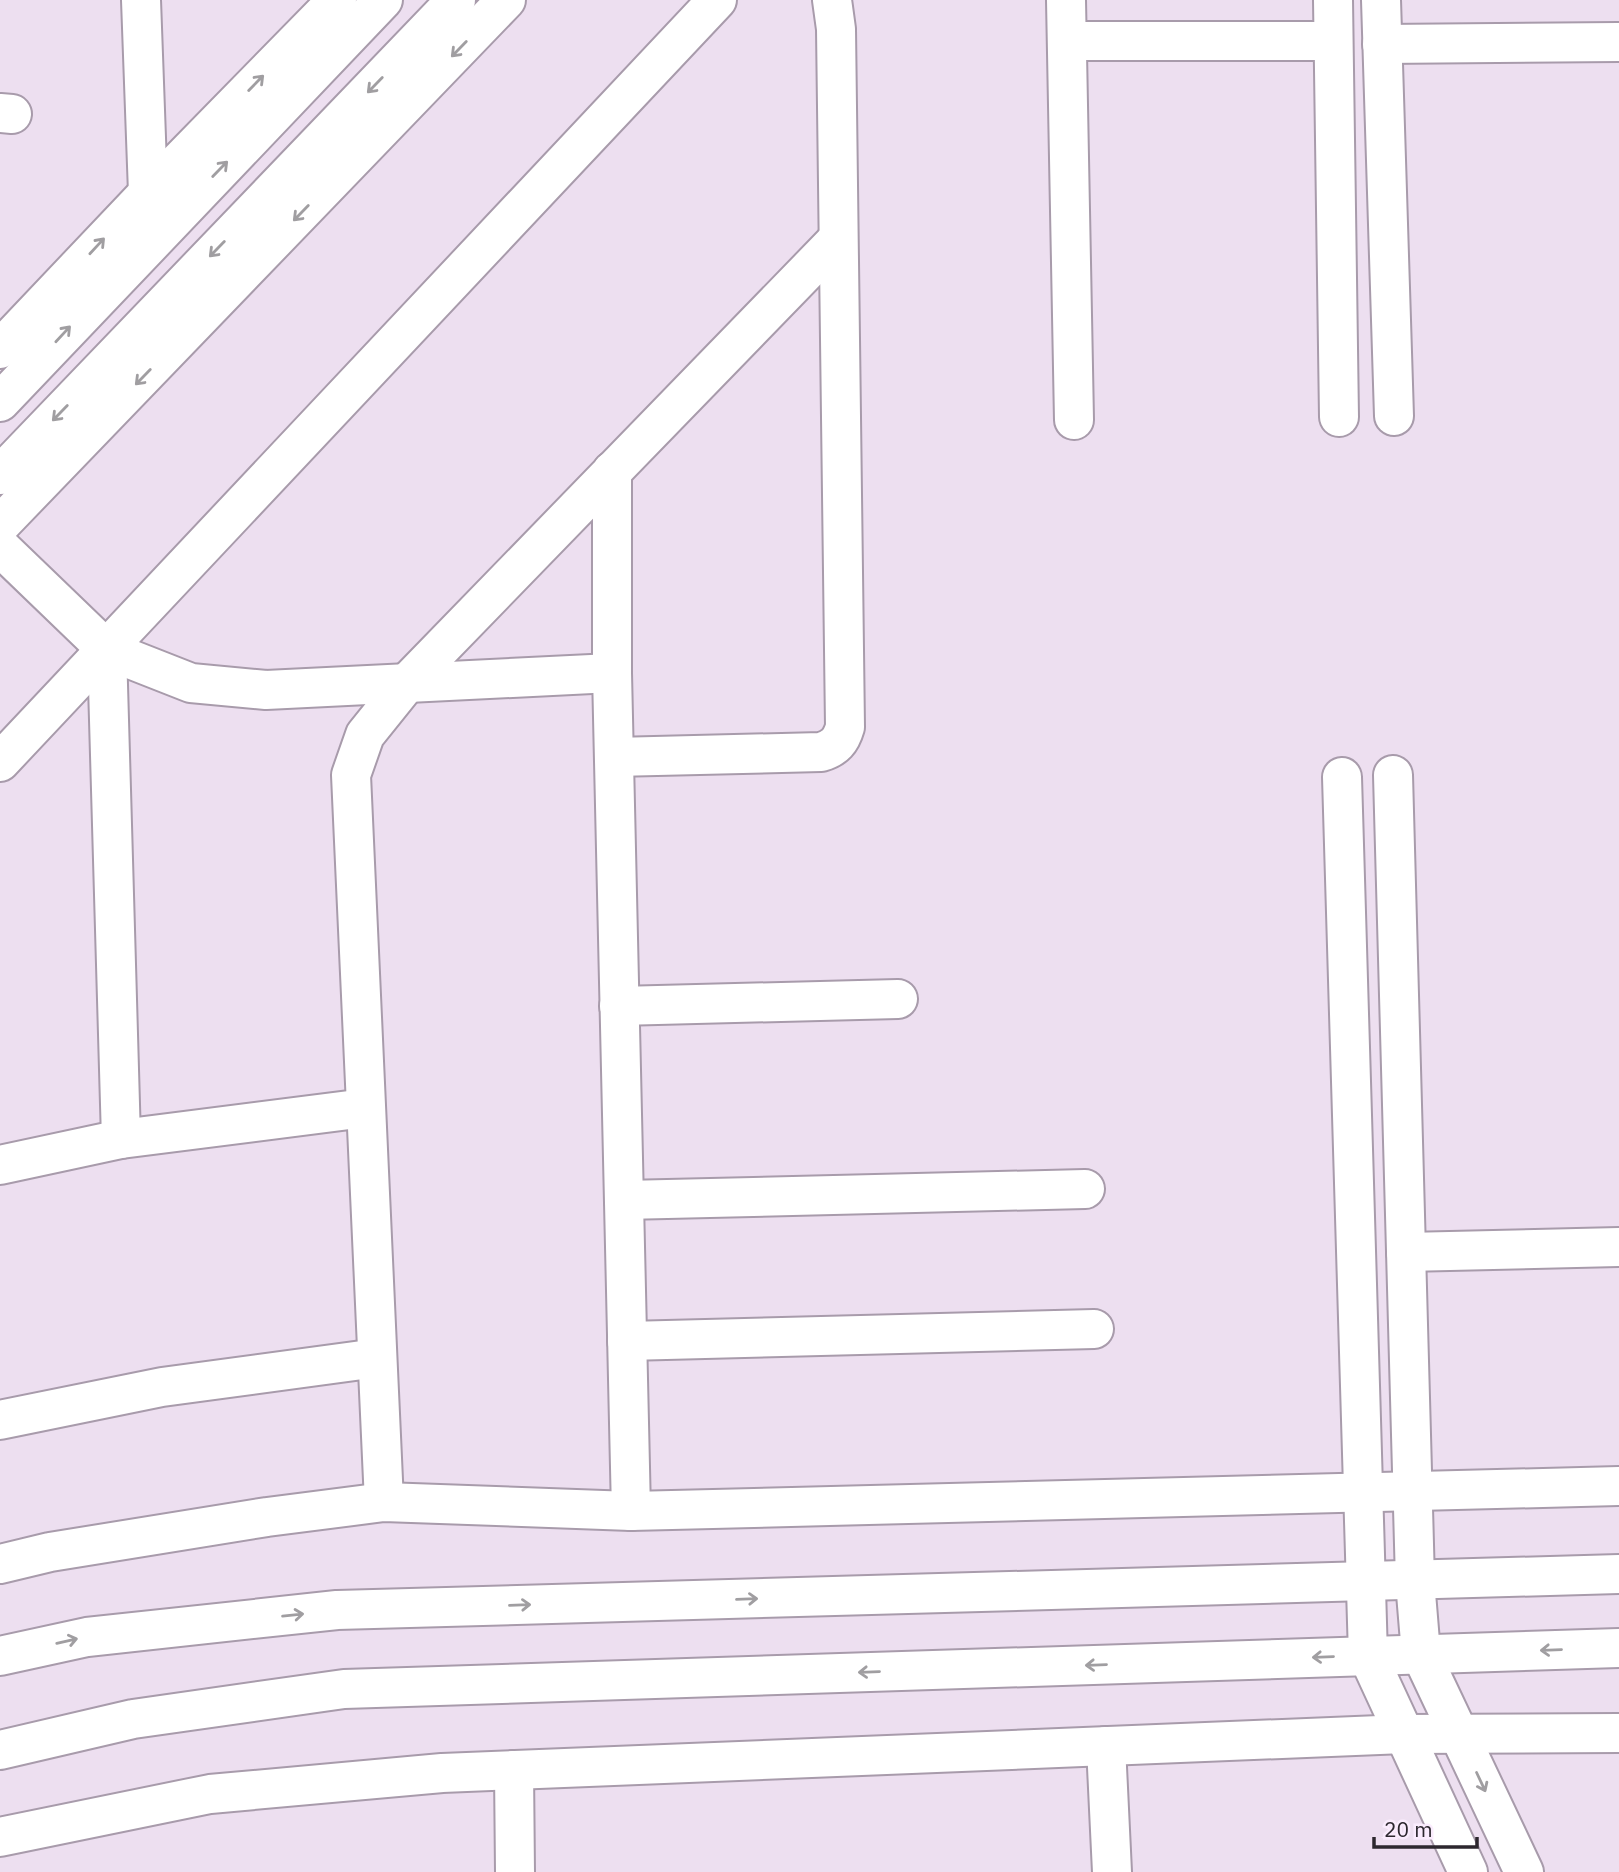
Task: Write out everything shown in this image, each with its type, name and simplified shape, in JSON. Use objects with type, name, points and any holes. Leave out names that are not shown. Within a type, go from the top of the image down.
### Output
[{"type":"street","points":[[141,0],[148,193]]},
{"type":"street","points":[[0,349],[337,0]]},
{"type":"street","points":[[0,402],[383,0]]},
{"type":"street","points":[[0,475],[456,0]]},
{"type":"street","points":[[0,525],[506,0]]},
{"type":"street","points":[[0,762],[717,0]]},
{"type":"street","points":[[614,757],[821,752],[830,750],[842,736],[845,727],[836,29],[832,0]]},
{"type":"street","points":[[1066,0],[1074,420]]},
{"type":"street","points":[[1333,0],[1339,417]]},
{"type":"street","points":[[1381,0],[1394,416]]},
{"type":"street","points":[[1067,41],[1334,41]]},
{"type":"street","points":[[1382,44],[1619,42]]},
{"type":"street","points":[[384,1502],[351,775],[365,735],[406,684],[838,239]]},
{"type":"street","points":[[612,471],[612,673],[631,1511]]},
{"type":"street","points":[[0,547],[107,650],[191,683],[266,690],[612,673]]},
{"type":"street","points":[[107,650],[121,1139]]},
{"type":"street","points":[[1393,775],[1415,1581],[1421,1654],[1524,1872]]},
{"type":"street","points":[[1342,777],[1368,1656],[1468,1872]]},
{"type":"street","points":[[619,1006],[898,999]]},
{"type":"street","points":[[0,1166],[121,1139],[365,1108]]},
{"type":"street","points":[[624,1200],[1085,1189]]},
{"type":"street","points":[[1406,1252],[1619,1247]]},
{"type":"street","points":[[627,1341],[1094,1329]]},
{"type":"street","points":[[0,1420],[162,1387],[377,1358]]},
{"type":"street","points":[[0,1564],[50,1552],[267,1517],[384,1502],[631,1511],[1619,1486]]},
{"type":"street","points":[[0,1656],[87,1637],[337,1611],[1619,1574]]},
{"type":"street","points":[[0,1750],[133,1719],[344,1689],[1619,1648]]},
{"type":"street","points":[[0,1837],[210,1794],[442,1773],[1404,1734],[1619,1732]]},
{"type":"street","points":[[1106,1746],[1112,1872]]},
{"type":"street","points":[[514,1770],[515,1872]]}]
